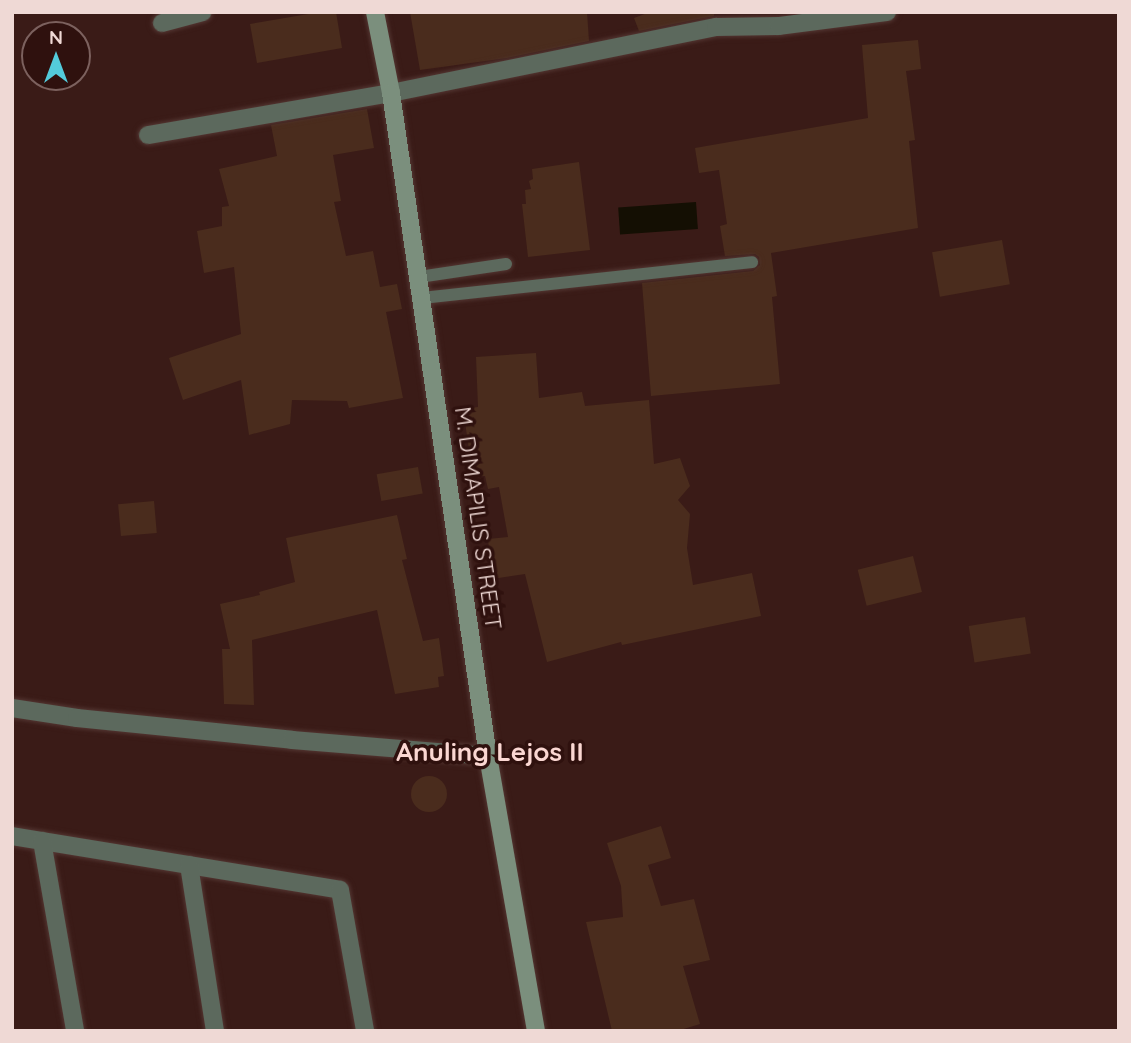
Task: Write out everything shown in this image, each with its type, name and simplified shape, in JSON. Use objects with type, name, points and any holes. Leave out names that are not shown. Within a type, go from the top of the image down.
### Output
[{"type":"main road","name":"M. DIMAPILIS STREET","points":[[375,12],[391,93],[419,277],[488,756],[536,1031]]},
{"type":"street","points":[[162,23],[203,12]]},
{"type":"street","points":[[148,135],[391,93],[715,20],[791,25],[887,12]]},
{"type":"street","points":[[12,708],[77,718],[252,736],[488,756]]},
{"type":"street","points":[[12,836],[341,890],[365,1031]]},
{"type":"street","points":[[42,841],[75,1031]]},
{"type":"street","points":[[189,865],[215,1031]]},
{"type":"lane","points":[[422,298],[752,262]]},
{"type":"lane","points":[[419,277],[506,264]]},
{"type":"shaded area","points":[[696,202],[698,229],[620,234],[618,207]]},
{"type":"building","points":[[320,12],[336,12],[342,48],[257,63],[250,24]]},
{"type":"building","points":[[410,12],[587,12],[589,41],[507,58],[420,70]]},
{"type":"building","points":[[650,12],[714,12],[714,16],[639,31],[634,18]]},
{"type":"building","points":[[918,40],[921,69],[906,71],[915,140],[909,141],[918,228],[771,253],[777,296],[772,297],[780,384],[651,396],[642,283],[753,271],[760,265],[759,257],[755,254],[725,256],[720,226],[727,224],[719,170],[699,173],[695,148],[868,118],[862,45]]},
{"type":"building","points":[[367,109],[374,148],[333,155],[341,201],[334,202],[346,256],[373,251],[380,287],[397,284],[402,309],[386,312],[403,398],[349,408],[347,401],[292,400],[290,424],[249,435],[241,380],[183,400],[169,358],[241,334],[234,267],[204,273],[197,231],[222,226],[222,207],[229,206],[219,169],[277,156],[271,125]]},
{"type":"building","points":[[579,162],[590,250],[528,257],[522,204],[526,204],[525,190],[531,189],[529,181],[533,179],[532,169]]},
{"type":"building","points":[[1002,240],[1010,284],[940,297],[932,252]]},
{"type":"building","points":[[536,353],[539,398],[582,392],[585,406],[649,400],[654,464],[680,458],[690,486],[678,500],[690,514],[687,548],[693,585],[752,573],[761,616],[622,645],[621,642],[547,662],[525,574],[492,579],[488,539],[508,537],[499,487],[488,489],[485,476],[473,476],[463,409],[478,407],[476,357]]},
{"type":"building","points":[[418,467],[423,494],[381,501],[377,474]]},
{"type":"building","points":[[154,501],[157,533],[121,536],[118,504]]},
{"type":"building","points":[[397,515],[407,559],[402,560],[423,641],[439,638],[444,676],[438,677],[439,687],[395,694],[377,610],[252,640],[254,705],[224,704],[222,649],[230,649],[220,604],[260,595],[259,592],[295,582],[286,538]]},
{"type":"building","points":[[913,556],[922,592],[867,606],[858,570]]},
{"type":"building","points":[[1025,617],[1031,654],[974,662],[969,626]]},
{"type":"building","points":[[429,776],[442,781],[447,794],[442,807],[429,812],[416,807],[411,794],[416,781]]},
{"type":"building","points":[[661,826],[671,858],[648,865],[661,906],[694,899],[710,960],[683,966],[700,1024],[677,1031],[612,1031],[586,922],[623,917],[621,886],[607,843]]},
{"type":"district","name":"Anuling Lejos II","points":[[490,752]]}]
